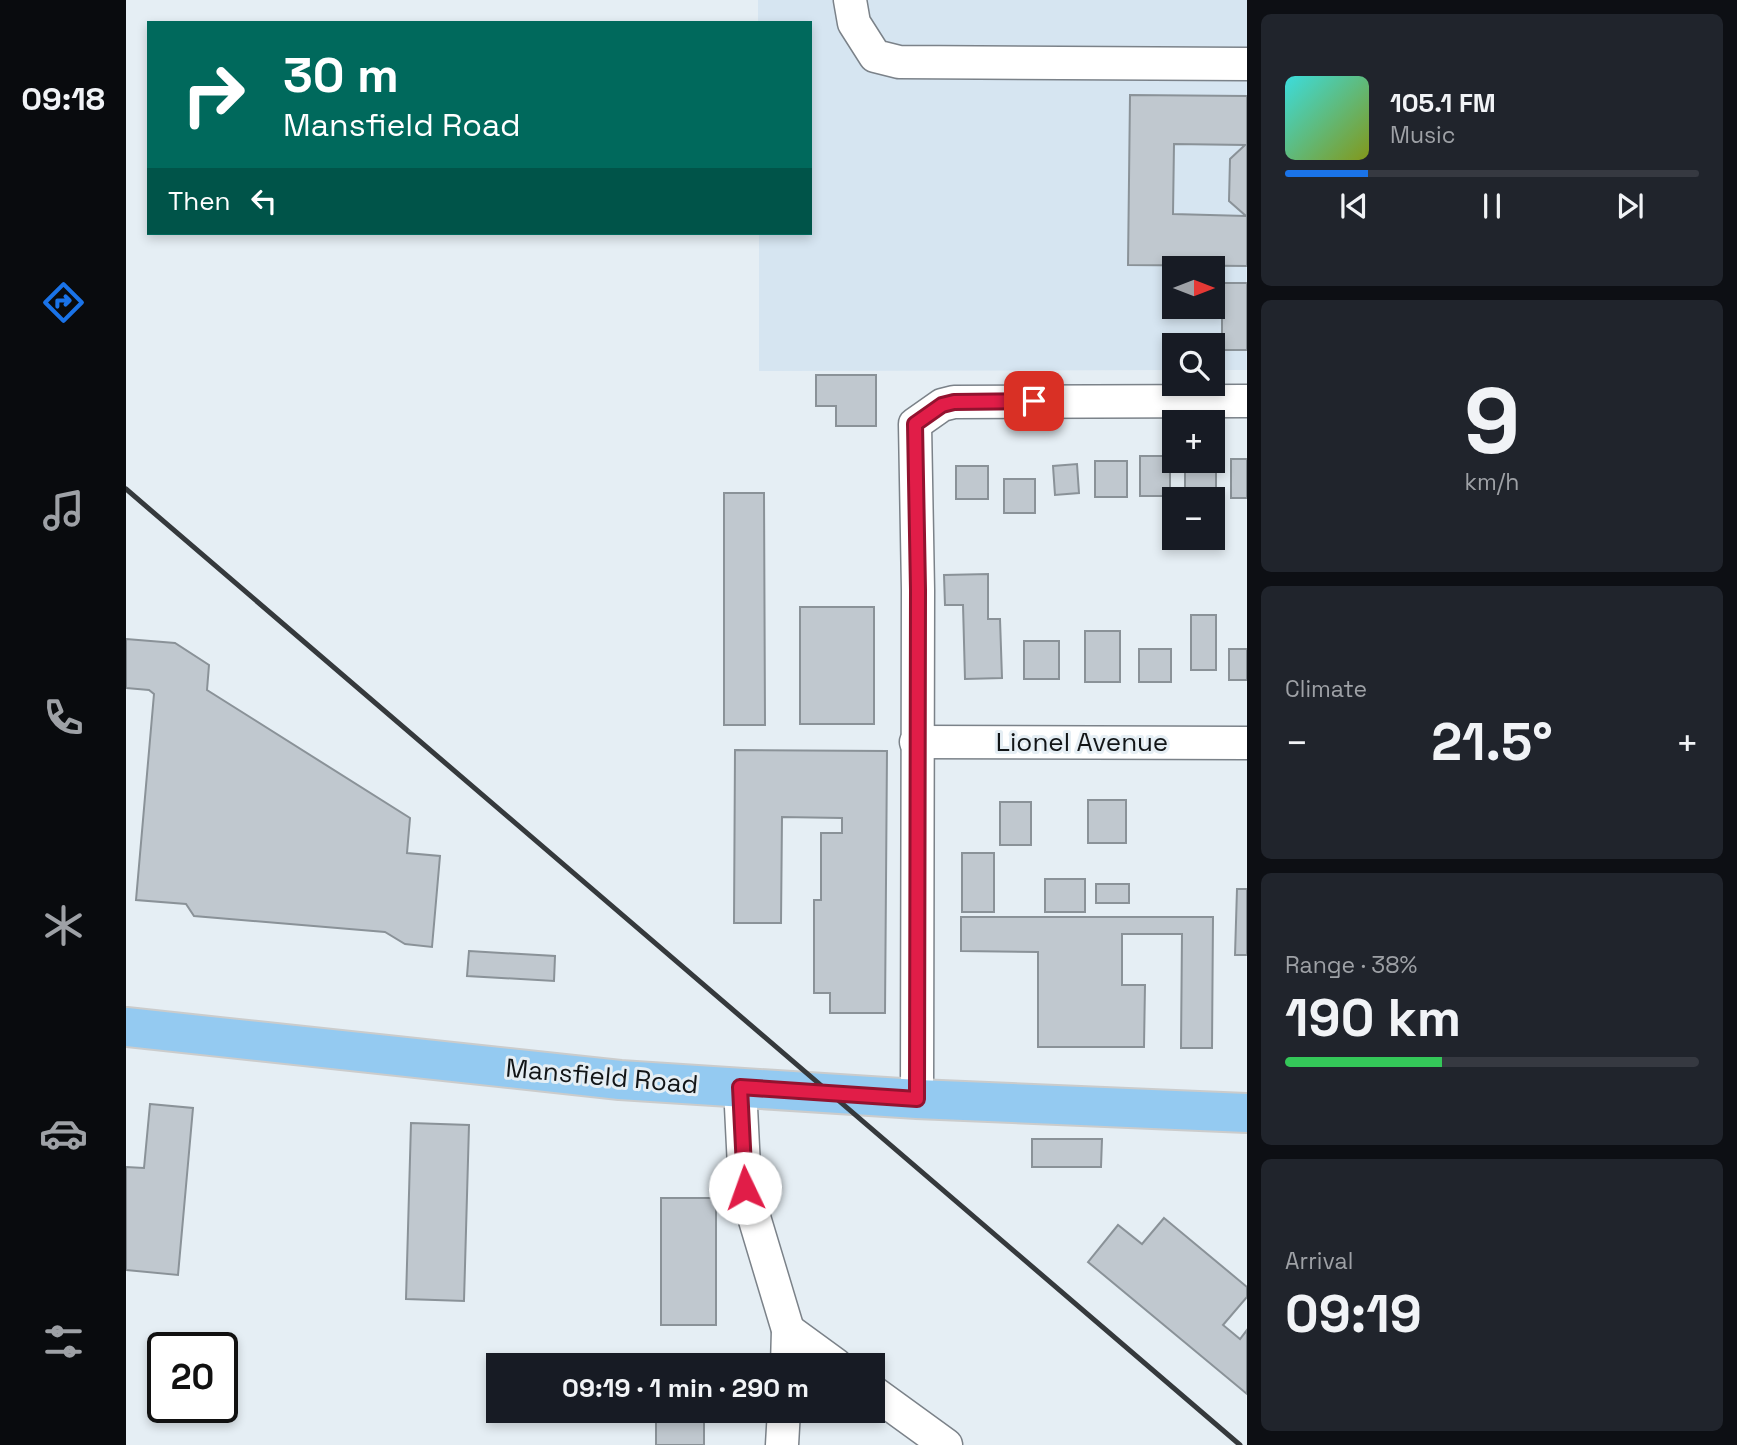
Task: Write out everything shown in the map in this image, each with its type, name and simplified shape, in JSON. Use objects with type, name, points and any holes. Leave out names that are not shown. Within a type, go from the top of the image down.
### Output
[{"type":"main road","name":"Mansfield Road","points":[[126,1027],[620,1080],[917,1099],[1247,1114]]},
{"type":"street","points":[[850,0],[854,23],[875,56],[899,62],[1247,64]]},
{"type":"street","points":[[917,1099],[915,424],[942,405],[954,402],[1247,401]]},
{"type":"street","name":"Lionel Avenue","points":[[916,742],[1247,743]]},
{"type":"street","points":[[740,1087],[745,1188],[788,1330],[787,1353]]},
{"type":"street","points":[[788,1330],[820,1353]]},
{"type":"street","points":[[885,1401],[946,1445]]},
{"type":"street","points":[[782,1445],[783,1423]]},
{"type":"shaded area","points":[[758,0],[1247,0],[1247,370],[1225,370],[1225,333],[1162,333],[1162,370],[759,371],[759,235],[812,235],[812,21],[758,21]]},
{"type":"building","points":[[1130,95],[1247,96],[1247,266],[1225,266],[1225,256],[1162,256],[1162,265],[1128,265]],"holes":[[[1174,144],[1245,145],[1230,159],[1229,201],[1246,216],[1173,214]]]},
{"type":"building","points":[[1225,283],[1247,283],[1247,350],[1225,350],[1225,333],[1222,333],[1222,319],[1225,319]]},
{"type":"building","points":[[816,375],[876,375],[876,426],[836,426],[836,406],[816,406]]},
{"type":"building","points":[[1140,456],[1162,456],[1162,473],[1170,473],[1170,487],[1162,487],[1162,496],[1140,496]]},
{"type":"building","points":[[1231,459],[1247,459],[1247,498],[1231,498]]},
{"type":"building","points":[[1095,461],[1127,461],[1127,497],[1095,497]]},
{"type":"building","points":[[1077,464],[1079,493],[1055,495],[1053,466]]},
{"type":"building","points":[[956,466],[988,466],[988,499],[956,499]]},
{"type":"building","points":[[1185,473],[1216,473],[1216,487],[1185,487]]},
{"type":"building","points":[[1004,479],[1035,479],[1035,513],[1004,513]]},
{"type":"building","points":[[724,493],[764,493],[765,725],[724,725]]},
{"type":"building","points":[[988,574],[988,619],[1000,619],[1002,678],[965,679],[963,605],[945,605],[944,575]]},
{"type":"building","points":[[800,607],[874,607],[874,724],[800,724]]},
{"type":"building","points":[[1191,615],[1216,615],[1216,670],[1191,670]]},
{"type":"building","points":[[1085,631],[1120,631],[1120,682],[1085,682]]},
{"type":"building","points":[[126,639],[175,643],[209,665],[207,690],[410,818],[407,853],[440,856],[432,947],[405,944],[385,932],[194,916],[186,904],[136,900],[154,694],[149,690],[126,688]]},
{"type":"building","points":[[1024,641],[1059,641],[1059,679],[1024,679]]},
{"type":"building","points":[[1139,649],[1171,649],[1171,682],[1139,682]]},
{"type":"building","points":[[1229,649],[1247,649],[1247,680],[1229,680]]},
{"type":"building","points":[[735,750],[887,751],[885,1013],[830,1013],[830,993],[814,993],[814,900],[821,900],[821,833],[842,833],[842,818],[782,817],[781,923],[734,923]]},
{"type":"building","points":[[1088,800],[1126,800],[1126,843],[1088,843]]},
{"type":"building","points":[[1000,802],[1031,802],[1031,845],[1000,845]]},
{"type":"building","points":[[962,853],[994,853],[994,912],[962,912]]},
{"type":"building","points":[[1045,879],[1085,879],[1085,912],[1045,912]]},
{"type":"building","points":[[1096,884],[1129,884],[1129,903],[1096,903]]},
{"type":"building","points":[[1237,889],[1247,889],[1247,955],[1235,955]]},
{"type":"building","points":[[961,917],[1213,917],[1212,1048],[1181,1048],[1182,934],[1122,934],[1122,985],[1145,985],[1144,1047],[1038,1047],[1038,952],[961,951]]},
{"type":"building","points":[[469,951],[555,956],[554,981],[467,976]]},
{"type":"building","points":[[150,1104],[193,1108],[178,1275],[126,1270],[126,1167],[144,1168]]},
{"type":"building","points":[[411,1123],[469,1125],[464,1301],[406,1299]]},
{"type":"building","points":[[1032,1139],[1102,1139],[1101,1167],[1032,1167]]},
{"type":"building","points":[[661,1198],[716,1198],[716,1325],[661,1325]]},
{"type":"building","points":[[1164,1218],[1247,1287],[1247,1297],[1223,1325],[1240,1339],[1247,1330],[1247,1394],[1088,1262],[1118,1225],[1142,1244]]},
{"type":"building","points":[[656,1423],[704,1423],[704,1445],[656,1445]]},
{"type":"railway","points":[[126,489],[1240,1445]]},
{"type":"route","points":[[745,1188],[740,1087],[917,1099],[918,590],[915,424],[942,405],[954,402],[1034,401]]}]
